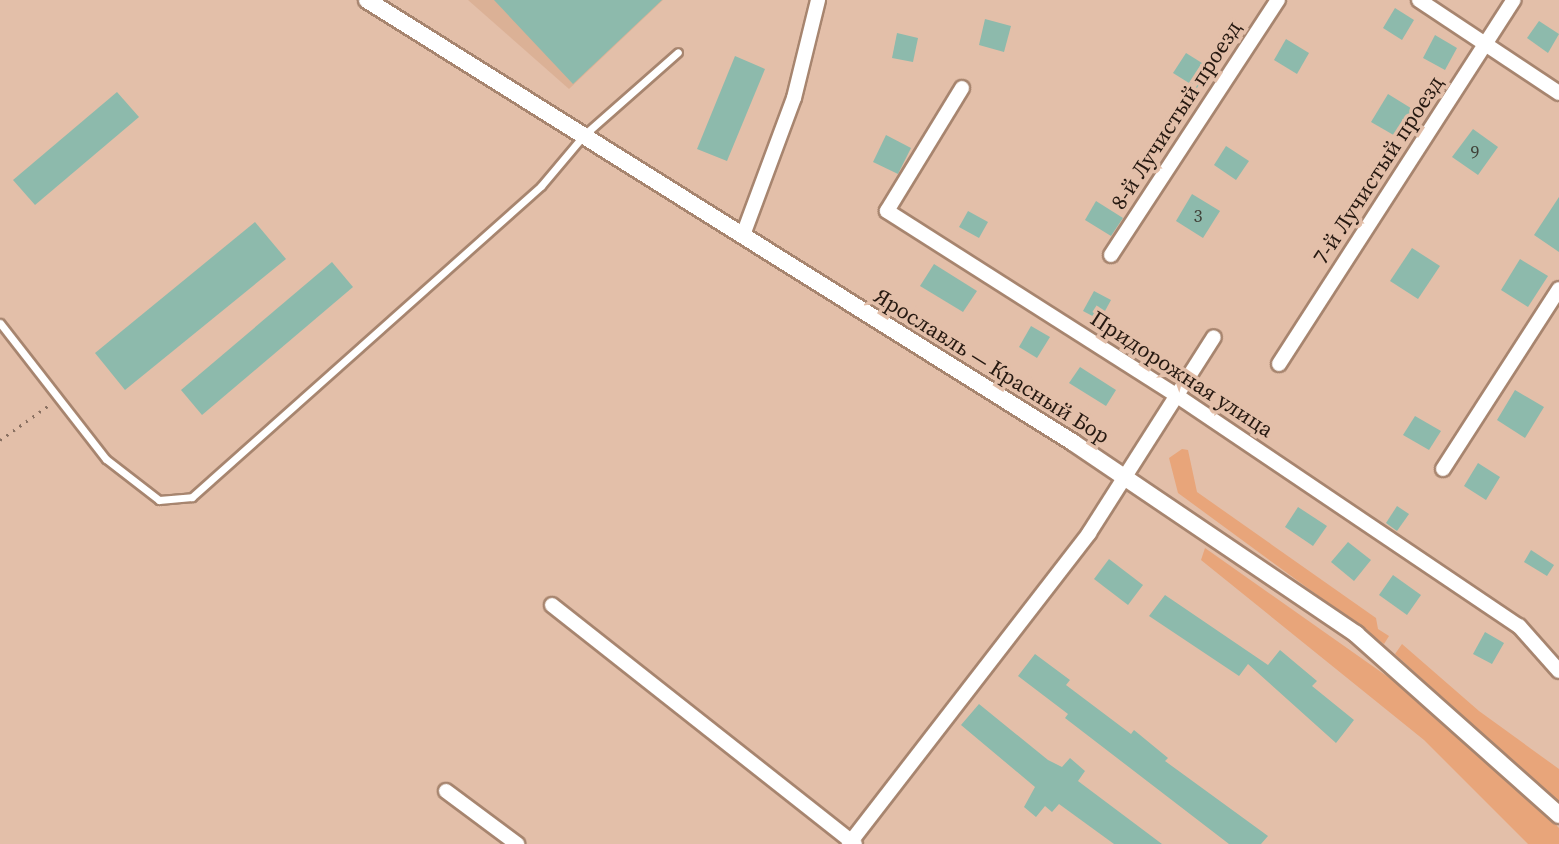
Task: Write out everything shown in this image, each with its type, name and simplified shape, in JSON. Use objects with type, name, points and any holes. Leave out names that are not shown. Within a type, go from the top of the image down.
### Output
[{"type":"street","name":"Ярославль — Красный Бор","points":[[367,0],[1126,478],[1356,634],[1559,815]]},
{"type":"street","points":[[743,235],[794,98],[818,0]]},
{"type":"street","name":"8-й Лучистый проезд","points":[[1111,255],[1278,0]]},
{"type":"street","points":[[1419,0],[1559,93]]},
{"type":"street","name":"7-й Лучистый проезд","points":[[1279,364],[1514,0]]},
{"type":"street","name":"Придорожная улица","points":[[962,88],[887,211],[1179,397],[1519,626],[1559,671]]},
{"type":"street","points":[[1443,469],[1559,289]]},
{"type":"street","points":[[552,605],[852,843],[1126,478],[1214,337]]},
{"type":"street","points":[[446,791],[517,844]]},
{"type":"lane","points":[[0,323],[106,459],[159,500],[192,497],[541,186],[584,135],[678,52]]},
{"type":"path","points":[[0,440],[59,399]]},
{"type":"shaded area","points":[[468,0],[663,0],[569,89]]},
{"type":"shaded area","points":[[1182,449],[1188,450],[1197,492],[1376,618],[1378,629],[1389,636],[1384,644],[1178,493],[1169,458]]},
{"type":"shaded area","points":[[1205,548],[1415,696],[1543,811],[1559,828],[1559,844],[1528,844],[1424,740],[1201,560]]},
{"type":"shaded area","points":[[1402,644],[1479,711],[1559,769],[1559,805],[1395,654]]},
{"type":"building","points":[[494,0],[662,0],[573,84]]},
{"type":"building","points":[[1395,8],[1414,20],[1402,40],[1383,28]]},
{"type":"building","points":[[985,19],[1011,26],[1004,52],[979,45]]},
{"type":"building","points":[[1539,21],[1559,34],[1548,53],[1527,38]]},
{"type":"building","points":[[897,33],[918,38],[913,62],[892,58]]},
{"type":"building","points":[[1435,35],[1457,48],[1445,70],[1423,58]]},
{"type":"building","points":[[1286,39],[1309,53],[1297,74],[1274,60]]},
{"type":"building","points":[[1186,53],[1210,68],[1197,88],[1173,73]]},
{"type":"building","points":[[735,56],[765,69],[727,161],[697,149]]},
{"type":"building","points":[[117,92],[139,117],[35,205],[13,180]]},
{"type":"building","points":[[1388,94],[1414,110],[1397,137],[1371,122]]},
{"type":"building","points":[[1473,129],[1498,147],[1478,175],[1452,157]]},
{"type":"building","points":[[886,135],[911,148],[898,174],[873,162]]},
{"type":"building","points":[[1226,146],[1249,161],[1236,180],[1214,165]]},
{"type":"building","points":[[1192,194],[1220,211],[1203,238],[1176,221]]},
{"type":"building","points":[[1559,197],[1559,252],[1534,235]]},
{"type":"building","points":[[1096,201],[1123,218],[1111,236],[1085,220]]},
{"type":"building","points":[[968,211],[988,222],[979,238],[959,227]]},
{"type":"building","points":[[255,222],[286,259],[125,390],[95,353]]},
{"type":"building","points":[[1412,248],[1440,266],[1418,299],[1390,281]]},
{"type":"building","points":[[1520,259],[1548,276],[1528,307],[1501,290]]},
{"type":"building","points":[[332,262],[353,287],[202,415],[181,390]]},
{"type":"building","points":[[934,264],[977,291],[963,312],[920,286]]},
{"type":"building","points":[[1094,291],[1111,300],[1100,320],[1083,311]]},
{"type":"building","points":[[1031,326],[1050,337],[1037,358],[1019,347]]},
{"type":"building","points":[[1080,367],[1116,390],[1106,406],[1069,383]]},
{"type":"building","points":[[1515,390],[1544,407],[1525,438],[1497,420]]},
{"type":"building","points":[[1415,416],[1441,431],[1429,450],[1403,435]]},
{"type":"building","points":[[1478,463],[1500,477],[1486,500],[1464,486]]},
{"type":"building","points":[[1397,506],[1409,514],[1397,531],[1386,523]]},
{"type":"building","points":[[1298,507],[1327,526],[1313,546],[1285,527]]},
{"type":"building","points":[[1348,542],[1371,560],[1354,581],[1331,562]]},
{"type":"building","points":[[1531,550],[1554,565],[1547,576],[1524,562]]},
{"type":"building","points":[[1109,559],[1143,585],[1128,605],[1094,579]]},
{"type":"building","points":[[1393,575],[1421,595],[1407,615],[1379,595]]},
{"type":"building","points":[[1165,595],[1268,665],[1280,650],[1317,681],[1312,686],[1354,720],[1336,743],[1248,664],[1239,676],[1149,616]]},
{"type":"building","points":[[1485,632],[1504,643],[1492,664],[1473,654]]},
{"type":"building","points":[[1035,654],[1070,680],[1066,685],[1131,734],[1134,730],[1168,758],[1165,761],[1268,836],[1261,844],[1229,844],[1065,718],[1068,714],[1018,676]]},
{"type":"building","points":[[979,704],[1048,760],[1062,767],[1070,758],[1085,771],[1078,781],[1162,844],[1114,844],[1059,804],[1052,812],[1045,806],[1036,817],[1024,807],[1035,787],[961,725]]}]
